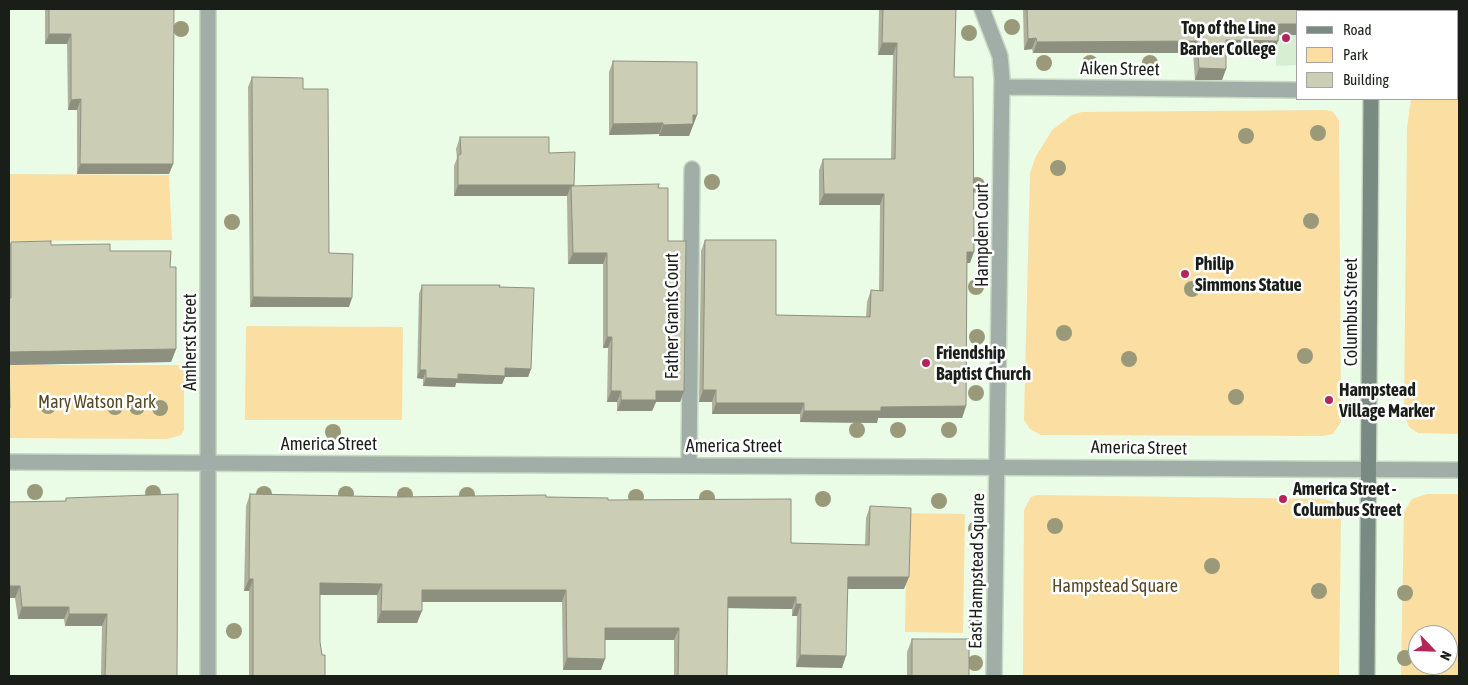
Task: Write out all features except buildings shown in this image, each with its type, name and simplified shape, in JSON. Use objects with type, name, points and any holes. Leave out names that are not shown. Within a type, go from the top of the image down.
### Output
[{"type":"street","name":"Amherst Street","points":[[208,9],[208,676]]},
{"type":"street","name":"Hampden Court","points":[[982,9],[1000,56],[1002,86],[998,466]]},
{"type":"street","name":"Aiken Street","points":[[1002,86],[1296,90]]},
{"type":"street","name":"Columbus Street","points":[[1367,676],[1370,469],[1371,100]]},
{"type":"street","name":"Father Grants Court","points":[[689,464],[692,169]]},
{"type":"street","name":"America Street","points":[[9,462],[689,464],[1459,470]]},
{"type":"street","name":"East Hampstead Square","points":[[994,676],[998,466]]},
{"type":"shaded area","name":"Top of the Line Barber College","points":[[1276,9],[1343,9],[1296,10],[1296,65],[1276,66]]},
{"type":"green space","points":[[1459,54],[1459,434],[1418,433],[1409,427],[1404,413],[1407,128],[1411,100],[1458,100]]},
{"type":"green space","points":[[1332,111],[1339,120],[1341,422],[1333,434],[1322,436],[1041,435],[1030,429],[1024,420],[1030,174],[1035,158],[1052,130],[1072,115],[1082,112]]},
{"type":"green space","points":[[9,174],[169,175],[172,240],[9,241]]},
{"type":"green space","points":[[246,326],[403,327],[402,420],[245,420]]},
{"type":"green space","name":"Mary Watson Park","points":[[9,365],[184,365],[184,430],[181,435],[167,439],[9,438]]},
{"type":"green space","points":[[1427,494],[1459,494],[1459,676],[1401,676],[1404,512],[1412,499]]},
{"type":"green space","name":"Hampstead Square","points":[[1037,495],[1325,499],[1333,502],[1340,510],[1341,515],[1339,676],[1023,676],[1024,510],[1031,497]]},
{"type":"green space","points":[[907,513],[965,514],[963,633],[905,632]]},
{"type":"place","name":"Top of the Line Barber College","points":[[1286,38]]},
{"type":"place","name":"Philip Simmons Statue","points":[[1185,274]]},
{"type":"place","name":"Friendship Baptist Church","points":[[926,363]]},
{"type":"place","name":"Hampstead Village Marker","points":[[1329,400]]},
{"type":"place","name":"America Street - Columbus Street","points":[[1283,499]]}]
